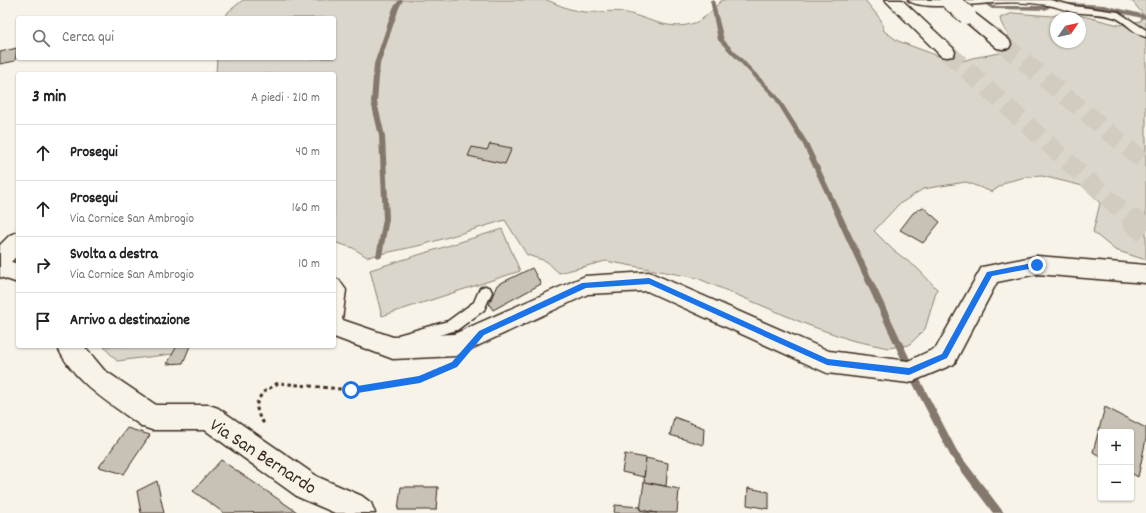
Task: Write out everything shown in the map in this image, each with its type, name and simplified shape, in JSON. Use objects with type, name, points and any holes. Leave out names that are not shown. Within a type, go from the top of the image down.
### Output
[{"type":"main road","points":[[893,0],[947,52]]},
{"type":"main road","points":[[949,0],[1003,44]]},
{"type":"main road","points":[[0,259],[16,243]]},
{"type":"main road","points":[[336,328],[393,348],[456,345],[585,285],[649,281],[827,362],[909,372],[944,356],[990,274],[1037,265],[1146,274]]},
{"type":"main road","points":[[0,267],[16,273]]},
{"type":"main road","name":"Via San Bernardo","points":[[71,348],[95,378],[152,418],[209,417],[308,487],[352,506],[361,513]]},
{"type":"lane","points":[[913,0],[932,3],[977,3],[992,0],[1047,2],[1074,8],[1115,14],[1125,19],[1136,29],[1146,34]]},
{"type":"lane","points":[[336,286],[339,290],[336,312]]},
{"type":"lane","points":[[375,341],[407,339],[452,326],[479,306],[485,292]]},
{"type":"path","points":[[266,424],[260,419],[256,405],[262,393],[278,383],[351,390],[420,379],[448,368]]},
{"type":"shaded area","points":[[243,0],[547,0],[565,8],[580,11],[622,12],[664,24],[682,26],[700,20],[722,0],[865,0],[881,20],[884,31],[898,41],[957,63],[972,58],[1000,53],[1011,45],[1000,18],[1013,13],[1050,16],[1050,48],[1086,48],[1086,17],[1119,25],[1141,21],[1142,13],[1133,2],[1127,0],[1146,0],[1146,260],[1115,250],[1093,232],[1100,203],[1083,186],[1042,176],[1026,177],[1006,182],[992,192],[966,182],[923,189],[898,205],[874,231],[893,250],[917,268],[937,289],[925,329],[909,345],[888,348],[851,340],[808,325],[697,278],[606,261],[559,273],[546,261],[527,255],[505,220],[422,245],[367,257],[353,248],[336,243],[336,72],[216,72],[217,60],[336,60],[336,16],[226,16],[228,12]]},
{"type":"shaded area","points":[[502,229],[520,271],[382,316],[370,270]]},
{"type":"shaded area","points":[[105,348],[182,348],[180,353],[117,361]]},
{"type":"building","points":[[16,48],[15,61],[0,64],[0,52]]},
{"type":"building","points":[[490,144],[512,148],[505,164],[468,156],[472,147],[487,150]]},
{"type":"building","points":[[923,207],[940,222],[923,243],[900,230],[913,213]]},
{"type":"building","points":[[532,268],[541,284],[493,310],[489,304],[497,285]]},
{"type":"building","points":[[176,348],[189,348],[183,363],[167,364]]},
{"type":"building","points":[[1105,407],[1146,428],[1146,439],[1138,477],[1134,475],[1134,429],[1099,429]]},
{"type":"building","points":[[674,417],[704,428],[703,445],[670,435]]},
{"type":"building","points":[[127,428],[150,435],[124,474],[99,467]]},
{"type":"building","points":[[1098,433],[1098,455],[1093,452]]},
{"type":"building","points":[[625,454],[646,458],[644,477],[622,472]]},
{"type":"building","points":[[646,458],[668,463],[666,486],[644,482]]},
{"type":"building","points":[[221,460],[297,512],[224,513],[193,491]]},
{"type":"building","points":[[157,481],[164,513],[141,513],[137,491]]},
{"type":"building","points":[[644,482],[679,489],[677,513],[657,513],[640,510]]},
{"type":"building","points":[[401,487],[438,487],[436,510],[398,510]]},
{"type":"building","points":[[748,488],[769,492],[769,509],[747,505]]},
{"type":"building","points":[[615,505],[640,507],[640,510],[657,513],[614,513]]},
{"type":"waterway","points":[[379,256],[386,219],[382,136],[374,102],[377,64],[396,8],[401,0]]},
{"type":"waterway","points":[[712,0],[721,40],[776,97],[806,145],[914,377],[954,454],[999,513]]},
{"type":"waterway","points":[[1056,3],[1104,7],[1146,17]]},
{"type":"waterway","points":[[989,5],[992,7],[1045,8],[1049,6]]},
{"type":"tunnel","points":[[1003,44],[1146,163]]},
{"type":"tunnel","points":[[947,52],[1131,219]]},
{"type":"tunnel","points":[[1130,218],[1146,232]]},
{"type":"route","points":[[351,390],[420,379],[455,364],[481,333],[585,285],[649,281],[827,362],[909,372],[944,356],[990,274],[1037,265]]}]
